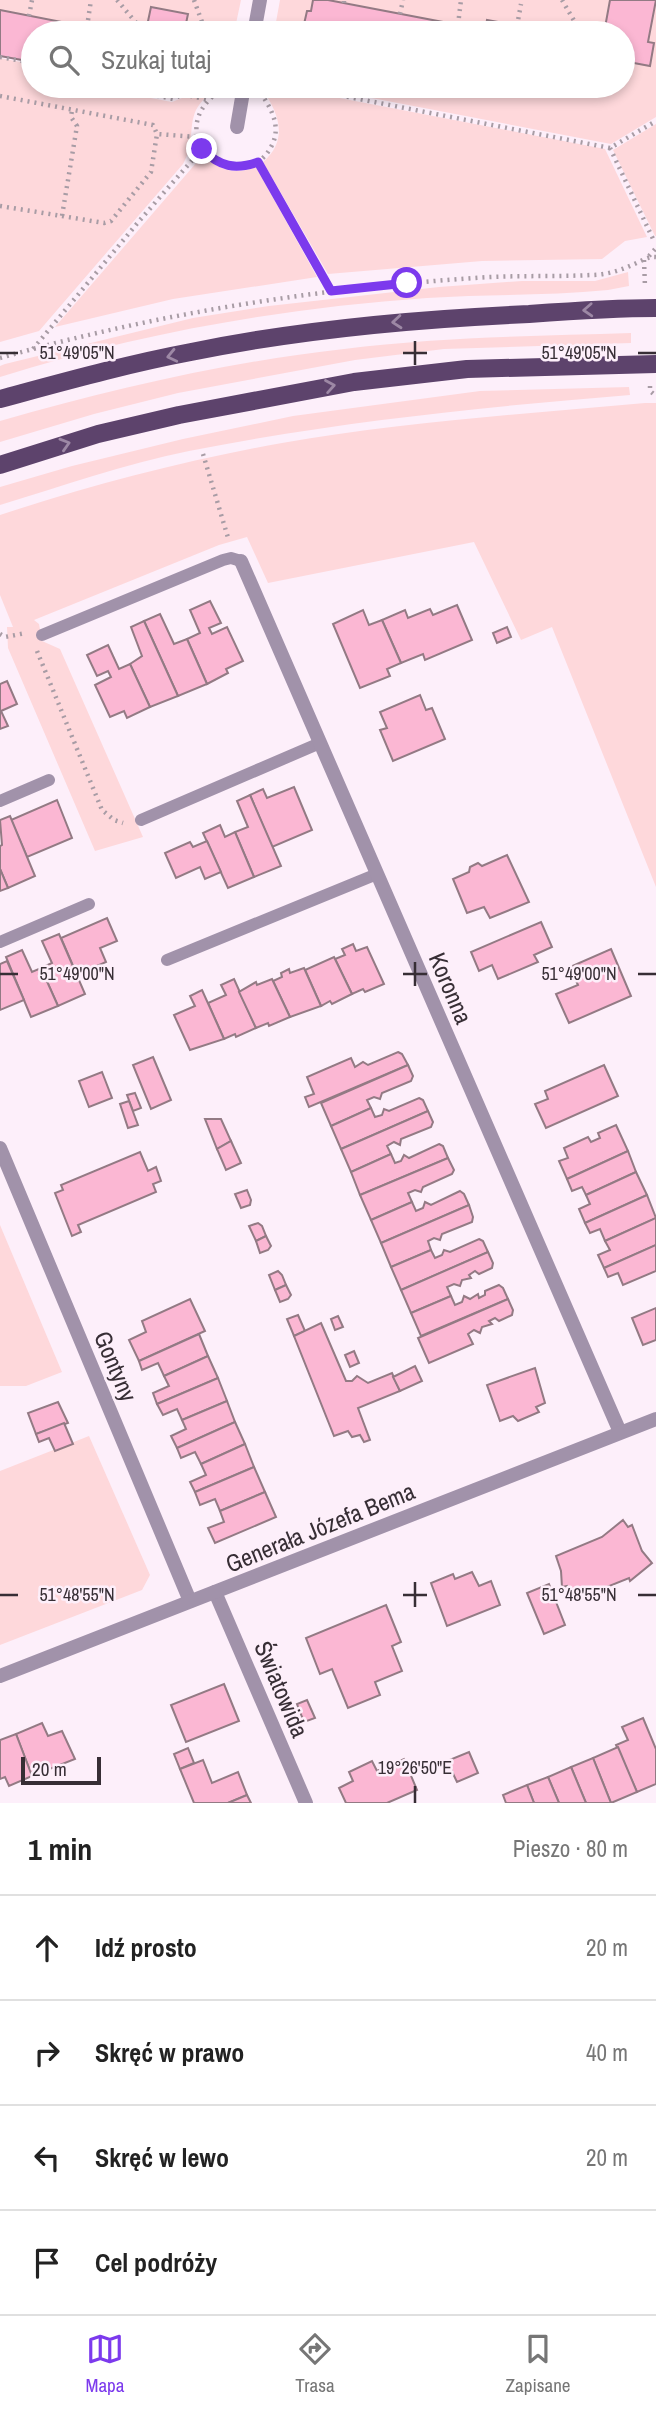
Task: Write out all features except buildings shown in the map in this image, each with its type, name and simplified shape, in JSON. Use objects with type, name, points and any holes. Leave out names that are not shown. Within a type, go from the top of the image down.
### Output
[{"type":"main road","points":[[0,399],[90,374],[290,334],[465,317],[656,308]]},
{"type":"main road","points":[[0,465],[98,434],[179,415],[354,382],[467,369],[656,364]]},
{"type":"street","points":[[256,21],[260,0]]},
{"type":"street","points":[[237,127],[242,98]]},
{"type":"street","name":"Koronna","points":[[241,561],[620,1432]]},
{"type":"street","name":"Gontyny","points":[[0,1148],[190,1601]]},
{"type":"street","name":"Generała Józefa Bema","points":[[0,1676],[656,1419]]},
{"type":"street","name":"Światowida","points":[[215,1592],[306,1803]]},
{"type":"lane","points":[[42,635],[223,560],[231,558],[241,561]]},
{"type":"lane","points":[[141,820],[320,743]]},
{"type":"lane","points":[[0,801],[49,780]]},
{"type":"lane","points":[[167,960],[377,874]]},
{"type":"lane","points":[[0,942],[89,904]]},
{"type":"path","points":[[29,16],[32,0]]},
{"type":"path","points":[[87,21],[92,0]]},
{"type":"path","points":[[117,0],[135,21]]},
{"type":"path","points":[[194,0],[202,21]]},
{"type":"path","points":[[400,14],[403,0]]},
{"type":"path","points":[[458,21],[461,0]]},
{"type":"path","points":[[562,0],[574,21]]},
{"type":"path","points":[[518,21],[522,3]]},
{"type":"path","points":[[0,57],[21,61]]},
{"type":"path","points":[[0,96],[153,125],[157,134],[151,172],[111,221],[104,223],[0,206]]},
{"type":"path","points":[[200,98],[209,100]]},
{"type":"path","points":[[211,98],[197,119],[197,137],[202,149],[220,164],[243,167],[258,162],[274,143],[276,126],[273,113],[263,98]]},
{"type":"path","points":[[354,98],[610,148],[656,121]]},
{"type":"path","points":[[62,216],[76,126],[71,117],[72,110]]},
{"type":"path","points":[[157,134],[197,137]]},
{"type":"path","points":[[610,148],[654,241]]},
{"type":"path","points":[[33,349],[202,149]]},
{"type":"path","points":[[258,162],[331,291]]},
{"type":"path","points":[[645,279],[646,258],[656,248]]},
{"type":"path","points":[[0,358],[206,309],[331,291],[477,278],[593,275],[619,270],[646,258],[656,257]]},
{"type":"path","points":[[650,383],[650,391],[656,396]]},
{"type":"path","points":[[203,454],[230,542],[241,561]]},
{"type":"path","points":[[42,635],[38,639],[39,657],[102,810],[123,823],[132,824],[141,820]]},
{"type":"shaded area","points":[[0,0],[241,0],[237,21],[187,21],[188,14],[151,7],[148,21],[57,21],[0,10]]},
{"type":"shaded area","points":[[280,0],[656,0],[656,117],[611,144],[371,98],[635,98],[635,21],[276,21]]},
{"type":"shaded area","points":[[0,58],[21,62],[21,98],[151,98],[172,102],[182,98],[205,98],[196,110],[189,149],[183,164],[39,331],[0,342]]},
{"type":"shaded area","points":[[268,98],[339,98],[605,149],[647,237],[625,241],[602,259],[482,261],[328,274],[263,162],[271,154],[279,136],[273,107]]},
{"type":"shaded area","points":[[656,124],[656,236],[655,236],[613,150]]},
{"type":"shaded area","points":[[203,155],[228,170],[241,171],[256,167],[317,277],[173,299],[55,327]]},
{"type":"shaded area","points":[[628,272],[629,286],[608,290],[373,302],[211,325],[52,361],[0,377],[0,366],[5,364],[193,318],[269,306],[439,287],[522,281],[595,281]]},
{"type":"shaded area","points":[[631,333],[631,343],[444,349],[355,360],[178,393],[0,442],[0,421],[85,398],[257,361],[415,342]]},
{"type":"shaded area","points":[[629,387],[630,395],[409,417],[189,451],[117,469],[0,505],[0,487],[183,439],[293,416],[480,391]]},
{"type":"shaded area","points":[[656,403],[656,887],[552,627],[521,640],[474,542],[268,583],[247,537],[219,545],[34,620],[39,624],[42,641],[60,649],[143,837],[95,851],[8,648],[7,627],[13,627],[0,595],[0,515],[140,474],[282,443],[418,424]]},
{"type":"shaded area","points":[[0,1225],[62,1372],[26,1386],[0,1386]]},
{"type":"shaded area","points":[[89,1436],[150,1575],[142,1590],[0,1645],[0,1471]]},
{"type":"route","points":[[202,149],[220,164],[243,167],[258,162],[331,291],[407,283]]}]
